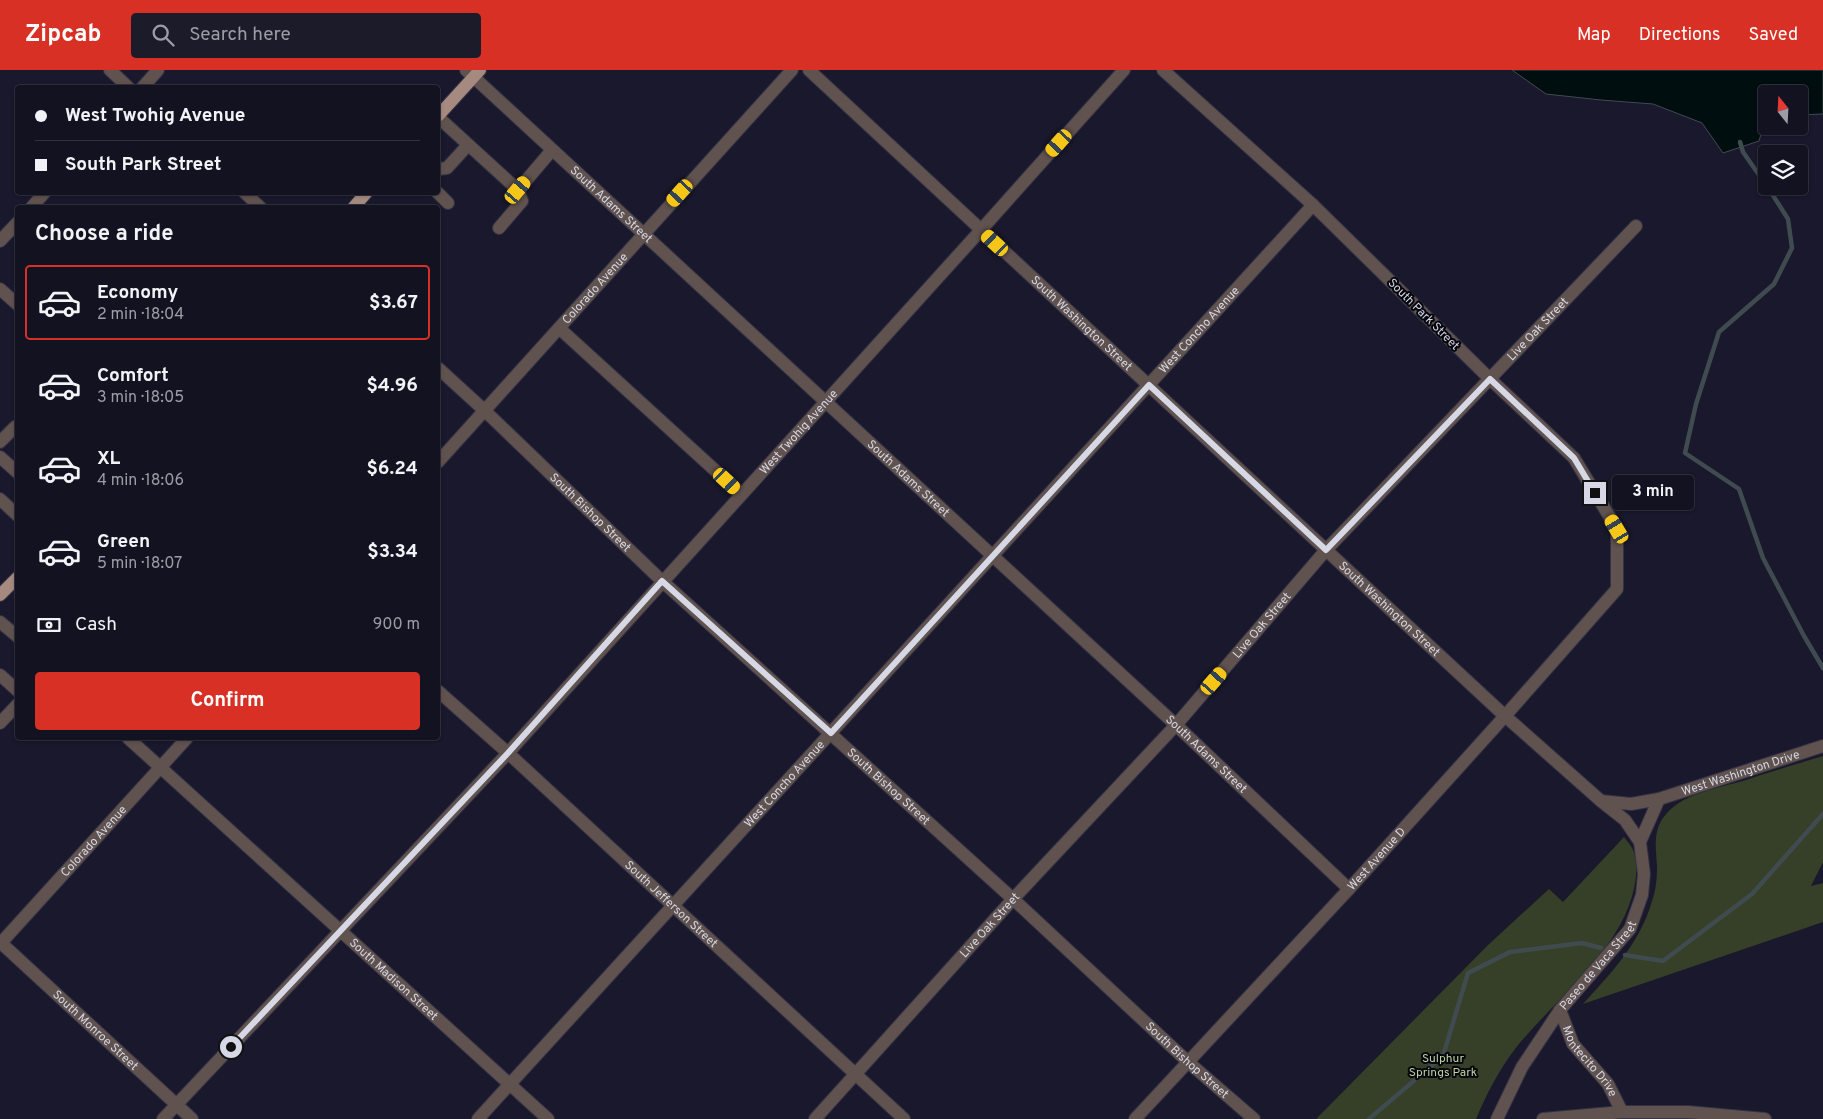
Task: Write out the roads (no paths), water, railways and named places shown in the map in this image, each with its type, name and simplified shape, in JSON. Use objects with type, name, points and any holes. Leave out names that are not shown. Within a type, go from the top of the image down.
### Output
[{"type":"main road","points":[[440,113],[473,72]]},
{"type":"main road","points":[[356,205],[364,195]]},
{"type":"main road","points":[[0,595],[15,580]]},
{"type":"street","points":[[110,70],[126,85]]},
{"type":"street","points":[[145,85],[158,70]]},
{"type":"street","name":"Colorado Avenue","points":[[440,460],[792,70]]},
{"type":"street","name":"South Washington Street","points":[[809,70],[1506,716],[1624,820],[1640,842]]},
{"type":"street","name":"West Twohig Avenue","points":[[164,1119],[508,753],[982,230],[1124,70]]},
{"type":"street","name":"South Park Street","points":[[1164,70],[1313,205],[1490,379],[1574,458],[1617,529],[1617,588],[1613,594]]},
{"type":"street","name":"South Adams Street","points":[[473,72],[552,150],[826,400],[1176,724],[1349,889]]},
{"type":"street","points":[[440,118],[518,190],[522,201],[499,228]]},
{"type":"street","points":[[440,169],[447,168],[468,145]]},
{"type":"street","points":[[518,190],[552,150]]},
{"type":"street","points":[[33,205],[42,195]]},
{"type":"street","points":[[247,195],[258,205]]},
{"type":"street","points":[[440,195],[448,203]]},
{"type":"street","name":"West Concho Avenue","points":[[478,1119],[1313,205]]},
{"type":"street","points":[[0,241],[15,225]]},
{"type":"street","name":"Live Oak Street","points":[[815,1119],[1013,899],[1176,724],[1326,550],[1636,226]]},
{"type":"street","points":[[0,289],[15,302]]},
{"type":"street","points":[[559,328],[741,494]]},
{"type":"street","name":"South Bishop Street","points":[[440,370],[662,581],[1254,1119]]},
{"type":"street","points":[[0,442],[15,427]]},
{"type":"street","points":[[0,457],[15,470]]},
{"type":"street","points":[[0,499],[15,513]]},
{"type":"street","name":"West Avenue D","points":[[1135,1119],[1349,889],[1506,716],[1613,594]]},
{"type":"street","points":[[0,622],[15,634]]},
{"type":"street","points":[[0,676],[15,688]]},
{"type":"street","name":"South Jefferson Street","points":[[440,694],[508,753],[904,1119]]},
{"type":"street","points":[[0,724],[15,707]]},
{"type":"street","name":"South Madison Street","points":[[130,740],[548,1119]]},
{"type":"street","name":"Colorado Avenue","points":[[0,943],[185,740]]},
{"type":"street","name":"West Washington Drive","points":[[1659,799],[1823,746]]},
{"type":"street","points":[[1602,801],[1631,804],[1659,799]]},
{"type":"street","points":[[1640,842],[1659,799]]},
{"type":"street","name":"Paseo de Vaca Street","points":[[1496,1119],[1522,1068],[1560,1010],[1630,929],[1642,896],[1644,874],[1640,842]]},
{"type":"street","name":"South Monroe Street","points":[[0,943],[192,1119]]},
{"type":"street","name":"Montecito Drive","points":[[1560,1010],[1573,1044],[1608,1084],[1622,1112]]},
{"type":"street","name":"Montecito Drive","points":[[1543,1119],[1622,1112],[1688,1112],[1765,1119]]},
{"type":"waterway","points":[[1740,142],[1743,152],[1758,174]]},
{"type":"waterway","points":[[1773,195],[1788,219],[1792,248],[1774,284],[1719,332],[1696,404],[1685,453],[1739,489],[1763,558],[1823,668]]},
{"type":"waterway","points":[[1625,955],[1663,961],[1752,894],[1823,814]]},
{"type":"waterway","points":[[1369,1119],[1443,1056],[1468,973],[1510,952],[1582,943],[1601,948]]},
{"type":"park label","name":"Sulphur Springs Park","points":[[1443,1065]]}]
